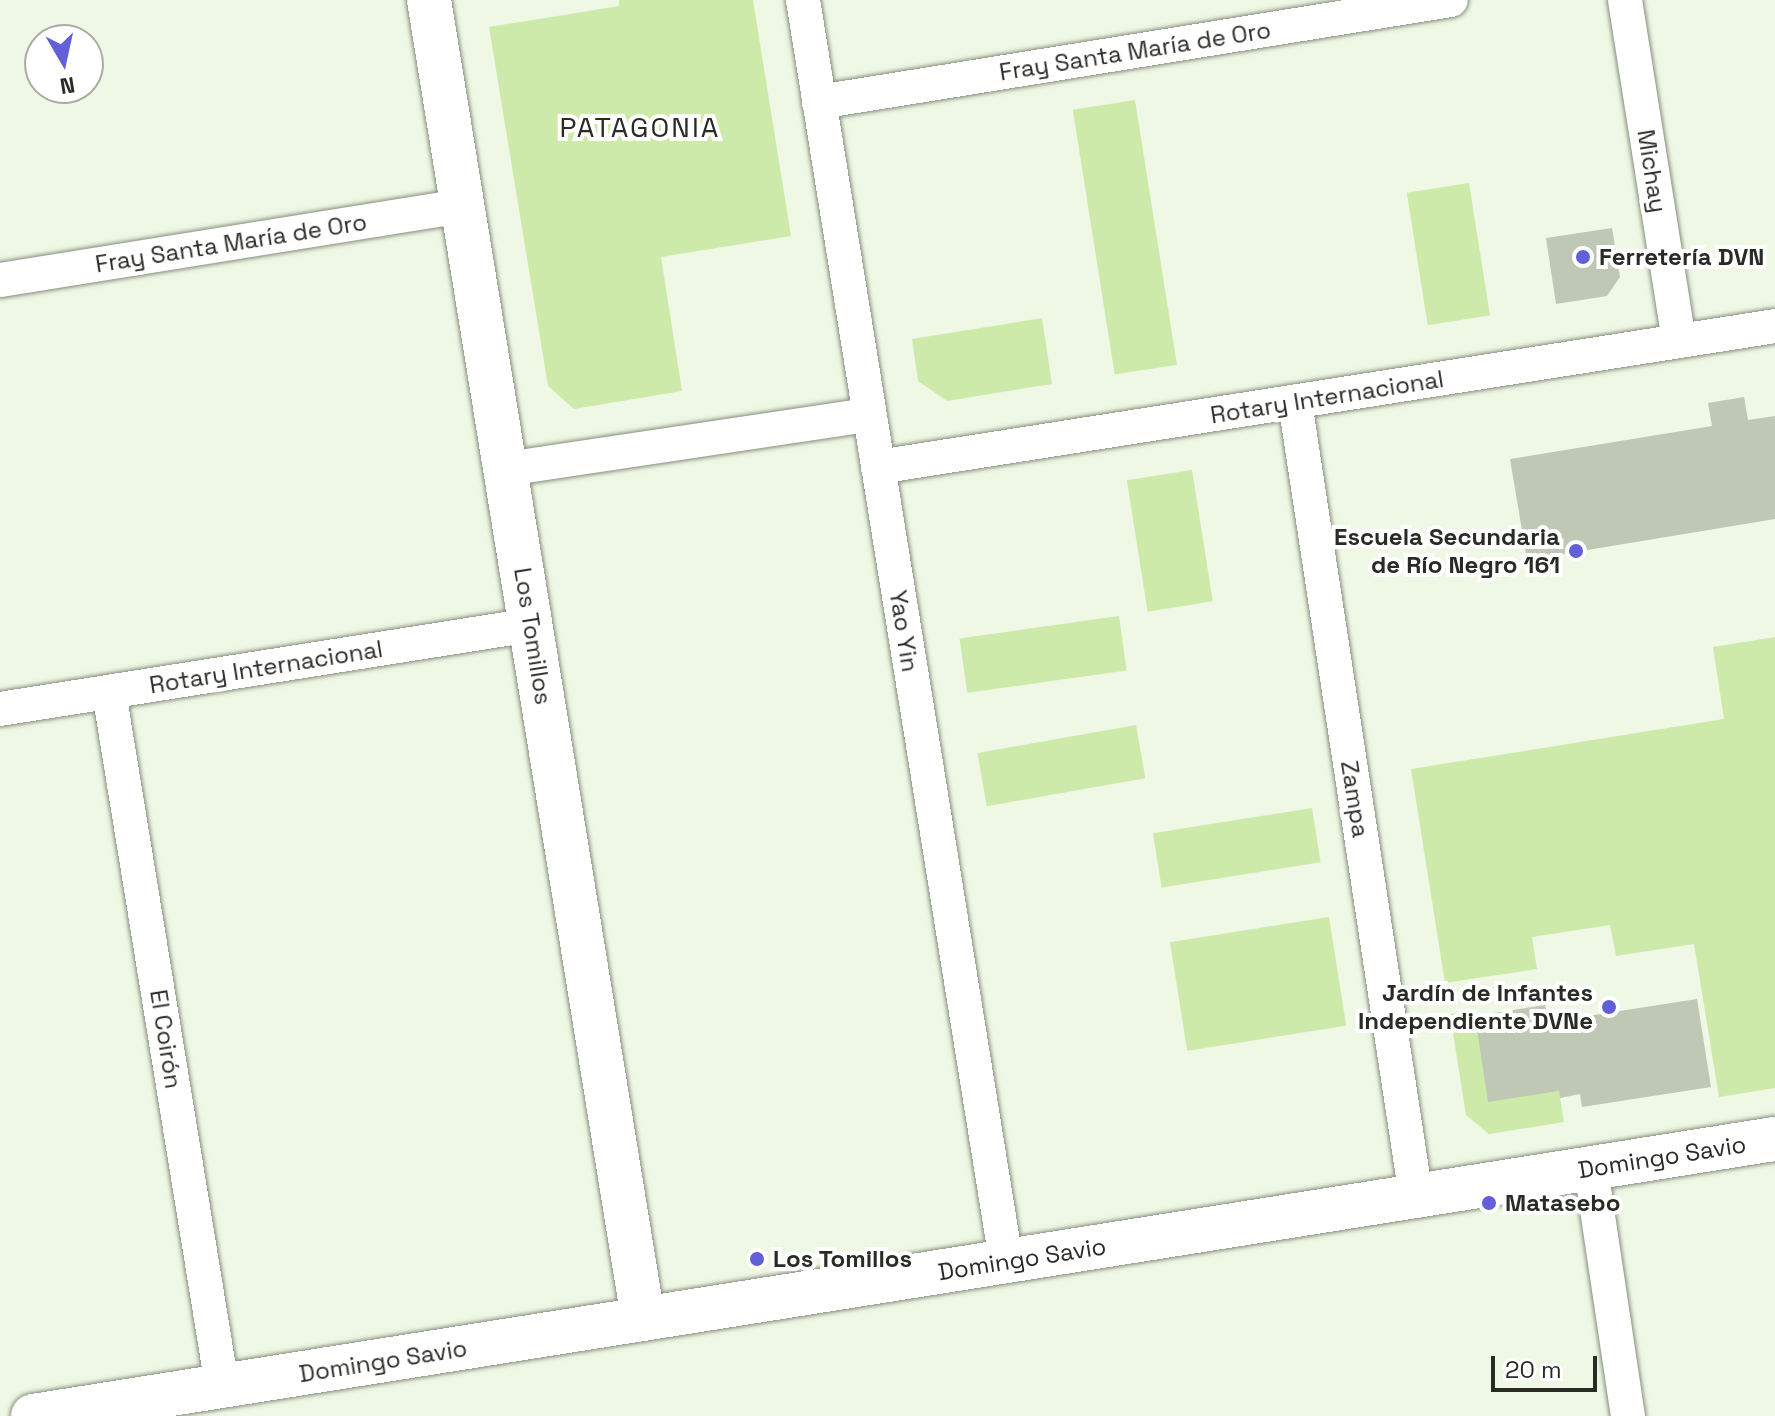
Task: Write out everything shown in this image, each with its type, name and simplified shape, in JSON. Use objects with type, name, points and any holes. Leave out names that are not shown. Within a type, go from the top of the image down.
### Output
[{"type":"street","name":"Los Tomillos","points":[[429,0],[643,1319]]},
{"type":"street","name":"Yao Yin","points":[[803,0],[1006,1261]]},
{"type":"street","name":"Fray Santa María de Oro","points":[[819,102],[1451,0]]},
{"type":"street","name":"Michay","points":[[1625,0],[1679,341]]},
{"type":"street","name":"Fray Santa María de Oro","points":[[0,280],[463,206]]},
{"type":"street","name":"Rotary Internacional","points":[[878,467],[1775,326]]},
{"type":"street","name":"Zampa","points":[[1295,402],[1416,1196]]},
{"type":"street","points":[[506,469],[869,415]]},
{"type":"street","name":"Rotary Internacional","points":[[0,709],[531,625]]},
{"type":"street","name":"El Coirón","points":[[109,692],[222,1386]]},
{"type":"street","name":"Domingo Savio","points":[[33,1416],[1775,1139]]},
{"type":"street","points":[[1591,1169],[1628,1416]]},
{"type":"green space","points":[[619,0],[753,0],[791,236],[661,257],[682,391],[574,409],[548,386],[489,27],[619,6]]},
{"type":"green space","points":[[1135,100],[1177,365],[1115,375],[1073,110]]},
{"type":"green space","points":[[1469,183],[1490,315],[1428,325],[1407,193]]},
{"type":"green space","points":[[1042,318],[1052,384],[947,401],[918,381],[912,339]]},
{"type":"green space","points":[[1192,470],[1213,601],[1148,612],[1127,480]]},
{"type":"green space","points":[[1119,616],[1127,670],[967,693],[960,638]]},
{"type":"green space","points":[[1775,637],[1775,1088],[1719,1097],[1694,944],[1616,956],[1610,925],[1532,937],[1537,969],[1445,983],[1411,769],[1724,719],[1713,647]]},
{"type":"green space","points":[[1136,725],[1145,778],[987,806],[977,753]]},
{"type":"green space","points":[[1312,808],[1321,862],[1162,888],[1153,833]]},
{"type":"green space","points":[[1329,917],[1346,1026],[1187,1051],[1170,942]]},
{"type":"green space","points":[[1475,1011],[1489,1101],[1559,1091],[1564,1122],[1489,1134],[1466,1115],[1450,1014]]},
{"type":"building","name":"Ferretería DVN","points":[[1612,228],[1620,277],[1607,296],[1556,304],[1546,238]]},
{"type":"building","points":[[1744,397],[1748,420],[1775,416],[1775,519],[1527,560],[1510,459],[1712,426],[1708,403]]},
{"type":"building","points":[[1697,999],[1711,1087],[1582,1107],[1580,1094],[1560,1098],[1559,1091],[1488,1102],[1475,1016],[1545,1005],[1547,1014],[1566,1011],[1568,1019]]},
{"type":"place","name":"Ferretería DVN","points":[[1583,257]]},
{"type":"place","name":"Escuela Secundaria de Río Negro 161","points":[[1576,551]]},
{"type":"place","name":"Jardín de Infantes Independiente DVNe","points":[[1609,1007]]},
{"type":"place","name":"Matasebo","points":[[1489,1203]]},
{"type":"place","name":"Los Tomillos","points":[[757,1259]]},
{"type":"district","name":"PATAGONIA","points":[[640,127]]}]
